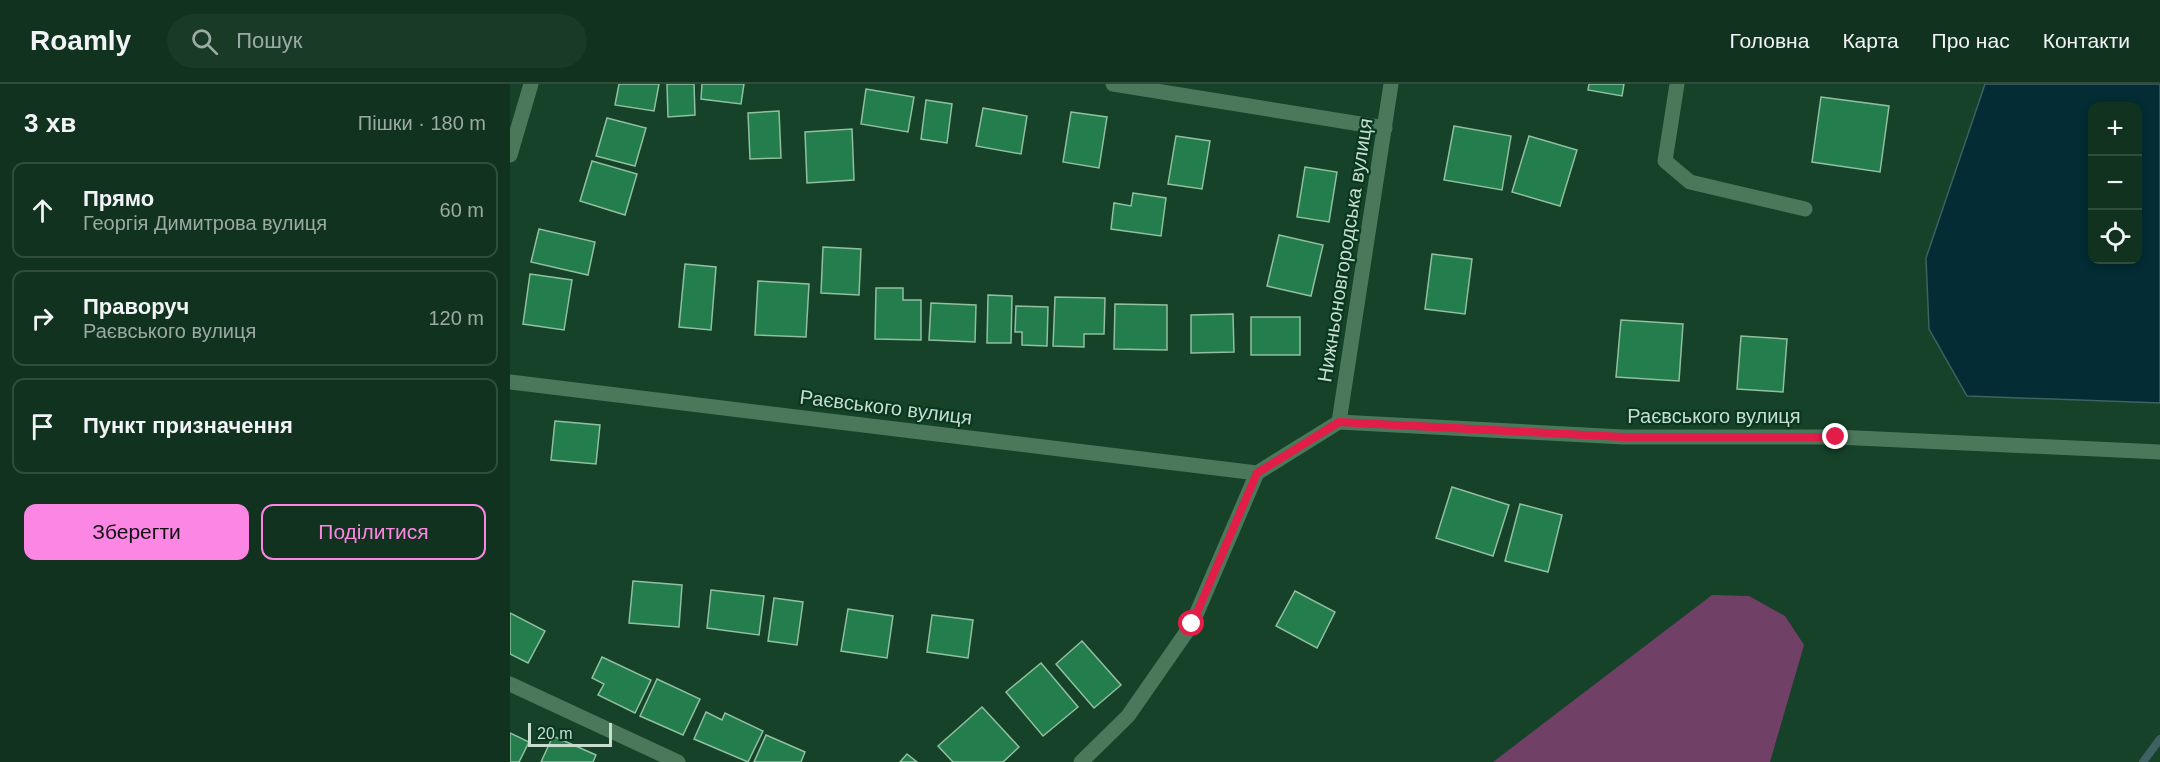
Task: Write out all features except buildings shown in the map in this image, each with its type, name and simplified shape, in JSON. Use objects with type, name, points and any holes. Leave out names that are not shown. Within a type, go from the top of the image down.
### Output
[{"type":"street","points":[[510,155],[531,84]]},
{"type":"street","points":[[1113,84],[1385,129]]},
{"type":"street","name":"Нижньоновгородська вулиця","points":[[1339,422],[1390,84]]},
{"type":"street","points":[[1677,84],[1665,161],[1690,182],[1804,209]]},
{"type":"street","name":"Раєвського вулиця","points":[[510,382],[1257,473]]},
{"type":"street","points":[[1081,762],[1128,716],[1192,624],[1257,473],[1339,422]]},
{"type":"street","name":"Раєвського вулиця","points":[[1339,422],[1623,437],[1836,437],[2160,452]]},
{"type":"street","points":[[510,684],[678,762]]},
{"type":"shaded area","points":[[1712,595],[1749,596],[1785,616],[1804,645],[1770,762],[1493,762]]},
{"type":"water","points":[[1985,84],[2160,84],[2160,403],[1967,396],[1929,329],[1926,258]]},
{"type":"waterway","points":[[2143,762],[2160,739]]},
{"type":"route","points":[[1192,624],[1257,473],[1339,422],[1623,437],[1836,437]]}]
